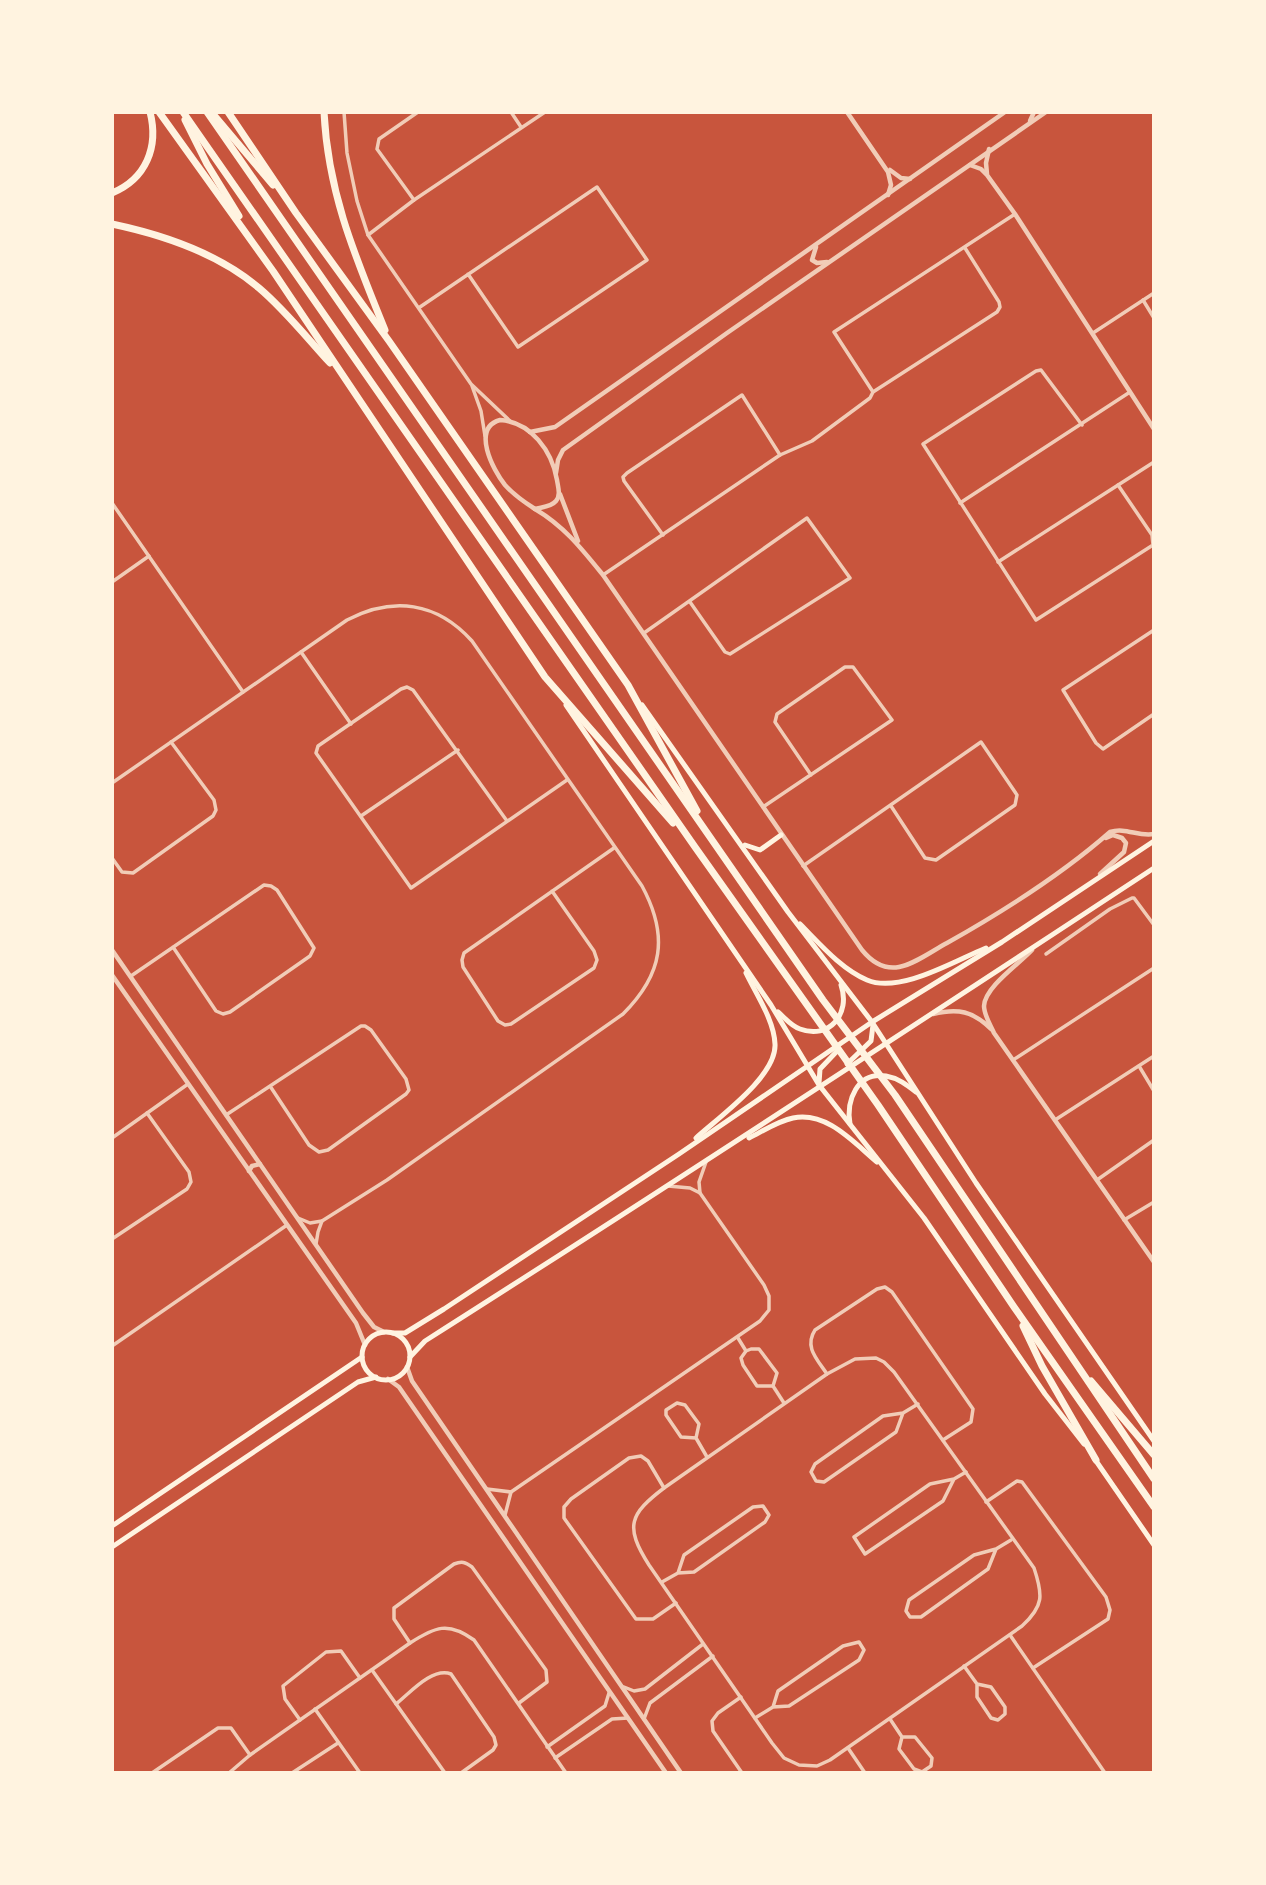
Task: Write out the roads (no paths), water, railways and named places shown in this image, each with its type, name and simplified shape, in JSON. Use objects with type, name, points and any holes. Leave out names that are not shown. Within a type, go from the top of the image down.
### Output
[{"type":"highway","points":[[112,193],[133,181],[149,158],[154,135],[150,112]]},
{"type":"highway","points":[[159,112],[272,271],[545,677],[695,847]]},
{"type":"highway","points":[[182,112],[207,164],[272,271]]},
{"type":"highway","points":[[182,112],[806,1007],[878,1105],[1014,1307],[1154,1507]]},
{"type":"highway","points":[[209,112],[296,213]]},
{"type":"highway","points":[[209,112],[823,999],[895,1095],[1154,1479]]},
{"type":"highway","points":[[228,112],[628,685],[710,837]]},
{"type":"highway","points":[[324,112],[335,195],[357,262],[389,341]]},
{"type":"highway","points":[[112,224],[185,245],[235,271],[258,287],[348,383]]},
{"type":"highway","points":[[1014,1307],[1042,1366],[1096,1460]]},
{"type":"highway","points":[[1076,1366],[1102,1392],[1154,1455]]},
{"type":"main road","points":[[545,677],[771,1005],[819,1085],[924,1218],[1045,1394],[1096,1460],[1154,1545]]},
{"type":"main road","points":[[628,685],[788,912],[872,1022],[976,1183],[1154,1441]]},
{"type":"main road","points":[[740,841],[747,847],[760,850],[781,835]]},
{"type":"main road","points":[[376,1377],[366,1369],[362,1357],[365,1345],[370,1339],[384,1332],[405,1333],[414,1328],[679,1154],[806,1065],[1002,942],[1154,841]]},
{"type":"main road","points":[[730,1147],[819,1085],[1154,868]]},
{"type":"main road","points":[[788,912],[852,971],[867,980],[880,983],[910,980],[1002,942]]},
{"type":"main road","points":[[679,1154],[764,1076],[774,1056],[772,1028],[739,958]]},
{"type":"main road","points":[[771,1005],[796,1028],[809,1031],[823,1029],[838,1019],[843,1010],[844,993],[839,981]]},
{"type":"main road","points":[[835,1076],[871,1041],[874,1031],[872,1022]]},
{"type":"main road","points":[[819,1085],[818,1074],[821,1067],[857,1032]]},
{"type":"main road","points":[[851,1127],[850,1099],[856,1088],[865,1080],[884,1076],[899,1081],[918,1094]]},
{"type":"main road","points":[[112,1547],[358,1382],[376,1377],[396,1377],[407,1367],[410,1357],[425,1341],[706,1161],[787,1119],[805,1116],[834,1127],[890,1174]]},
{"type":"main road","points":[[393,1333],[405,1342],[410,1357]]},
{"type":"main road","points":[[112,1526],[362,1357]]},
{"type":"street","points":[[344,112],[347,153],[357,201],[368,235],[471,384],[510,421],[530,432],[547,451],[556,473],[559,492],[580,545]]},
{"type":"street","points":[[414,200],[377,149],[377,144],[379,139],[418,112]]},
{"type":"street","points":[[511,112],[521,127]]},
{"type":"street","points":[[368,235],[414,200],[545,112]]},
{"type":"street","points":[[848,112],[891,180],[888,195]]},
{"type":"street","points":[[530,432],[555,427],[911,180],[1004,112]]},
{"type":"street","points":[[1027,124],[1034,112]]},
{"type":"street","points":[[556,473],[563,450],[989,149],[1046,112]]},
{"type":"street","points":[[987,175],[989,149]]},
{"type":"street","points":[[880,159],[892,172],[911,180]]},
{"type":"street","points":[[969,165],[981,169],[987,175],[1015,214],[1154,429]]},
{"type":"street","points":[[420,307],[468,274],[597,187],[647,260],[518,347],[468,274]]},
{"type":"street","points":[[873,392],[834,332],[1015,214]]},
{"type":"street","points":[[816,246],[813,260],[817,263],[828,262]]},
{"type":"street","points":[[603,575],[780,455],[812,441],[870,398],[873,392],[997,312],[999,302],[965,248]]},
{"type":"street","points":[[1093,333],[1154,293]]},
{"type":"street","points":[[1143,300],[1154,318]]},
{"type":"street","points":[[1082,425],[1046,373],[1041,370],[1035,371],[923,444],[1036,620],[1153,545],[1152,536],[1118,485]]},
{"type":"street","points":[[471,384],[481,411],[486,451],[503,482],[518,498],[555,521],[580,545],[645,633],[781,835],[869,958],[878,965],[899,967],[923,957],[998,914],[1110,832],[1118,829],[1139,835],[1154,834]]},
{"type":"street","points":[[960,503],[1130,392]]},
{"type":"street","points":[[663,535],[624,481],[626,473],[742,395],[780,455]]},
{"type":"street","points":[[486,437],[492,422],[510,421]]},
{"type":"street","points":[[998,562],[1154,462]]},
{"type":"street","points":[[535,509],[548,506],[557,500],[559,492]]},
{"type":"street","points":[[112,503],[243,692]]},
{"type":"street","points":[[645,633],[807,519],[850,578],[730,654],[725,652],[690,602]]},
{"type":"street","points":[[112,582],[149,556]]},
{"type":"street","points":[[112,783],[347,620],[370,609],[404,605],[442,616],[472,641],[642,886],[657,919],[659,950],[654,973],[637,1000],[623,1014],[387,1180],[322,1221],[310,1223],[298,1218]]},
{"type":"street","points":[[1154,630],[1063,690],[1096,743],[1103,749],[1154,714]]},
{"type":"street","points":[[301,652],[351,723]]},
{"type":"street","points":[[762,808],[811,775],[892,720],[853,667],[845,667],[775,718],[775,722],[811,775]]},
{"type":"street","points":[[507,821],[413,691],[407,687],[401,688],[318,746],[316,753],[411,888],[567,780]]},
{"type":"street","points":[[112,858],[122,872],[131,874],[214,816],[214,800],[171,741]]},
{"type":"street","points":[[803,866],[982,743],[1017,795],[1015,805],[936,860],[925,858],[891,806]]},
{"type":"street","points":[[361,816],[457,750]]},
{"type":"street","points":[[1097,877],[1124,852],[1126,843],[1122,838],[1113,835],[1102,839]]},
{"type":"street","points":[[552,891],[594,951],[597,960],[594,968],[512,1024],[505,1025],[498,1021],[463,967],[464,953],[552,891],[615,848]]},
{"type":"street","points":[[130,976],[173,947],[268,885],[277,890],[314,948],[310,956],[230,1012],[223,1014],[216,1011],[173,947]]},
{"type":"street","points":[[1046,954],[1110,909],[1135,898],[1154,925]]},
{"type":"street","points":[[1102,902],[1110,909]]},
{"type":"street","points":[[994,1033],[985,1012],[984,1002],[990,989],[1039,943]]},
{"type":"street","points":[[112,950],[349,1293],[374,1327],[384,1332]]},
{"type":"street","points":[[1013,1060],[1154,968]]},
{"type":"street","points":[[112,975],[356,1323],[365,1345]]},
{"type":"street","points":[[930,1015],[953,1009],[964,1011],[980,1018],[994,1033],[1154,1262]]},
{"type":"street","points":[[226,1116],[270,1086],[358,1028],[365,1026],[371,1030],[406,1079],[410,1090],[328,1150],[319,1152],[309,1145],[270,1086]]},
{"type":"street","points":[[1055,1120],[1154,1056]]},
{"type":"street","points":[[1139,1066],[1154,1091]]},
{"type":"street","points":[[112,1138],[188,1084]]},
{"type":"street","points":[[112,1240],[187,1189],[191,1182],[189,1172],[147,1114]]},
{"type":"street","points":[[1097,1180],[1154,1140]]},
{"type":"street","points":[[238,1155],[247,1156],[249,1148]]},
{"type":"street","points":[[700,1193],[699,1182],[706,1161]]},
{"type":"street","points":[[249,1171],[252,1166],[260,1164]]},
{"type":"street","points":[[505,1515],[511,1492],[760,1321],[769,1310],[769,1296],[764,1285],[700,1193],[678,1185],[666,1186]]},
{"type":"street","points":[[1124,1220],[1154,1202]]},
{"type":"street","points":[[316,1244],[322,1221]]},
{"type":"street","points":[[112,1346],[287,1225]]},
{"type":"street","points":[[827,1374],[809,1348],[810,1337],[815,1330],[877,1289],[885,1287],[892,1292],[973,1409],[971,1422],[943,1440]]},
{"type":"street","points":[[339,1300],[347,1300],[349,1293]]},
{"type":"street","points":[[737,1337],[746,1351]]},
{"type":"street","points":[[759,1349],[777,1373],[773,1386],[757,1386],[743,1365],[741,1358],[746,1351],[759,1349]]},
{"type":"street","points":[[876,1358],[884,1362],[918,1404],[1034,1568],[1040,1587],[1040,1601],[1033,1616],[1010,1635],[848,1748],[817,1766],[799,1765],[784,1758],[661,1583],[638,1548],[634,1534],[635,1515],[643,1505],[784,1403],[855,1359],[876,1358]]},
{"type":"street","points":[[407,1367],[411,1381],[488,1489],[681,1773]]},
{"type":"street","points":[[388,1379],[399,1387],[666,1773]]},
{"type":"street","points":[[773,1386],[784,1403]]},
{"type":"street","points":[[696,1438],[681,1437],[666,1415],[666,1410],[677,1403],[685,1405],[699,1424],[696,1438],[707,1457]]},
{"type":"street","points":[[903,1413],[896,1432],[824,1482],[816,1481],[811,1472],[815,1464],[883,1416],[903,1413],[918,1404]]},
{"type":"street","points":[[664,1488],[648,1461],[641,1456],[629,1458],[571,1499],[564,1507],[564,1518],[636,1619],[653,1619],[676,1603]]},
{"type":"street","points":[[954,1479],[943,1502],[865,1554],[854,1537],[930,1484],[954,1479],[966,1472]]},
{"type":"street","points":[[986,1502],[1017,1481],[1023,1482],[1106,1597],[1110,1610],[1108,1619],[1033,1668]]},
{"type":"street","points":[[488,1489],[511,1492]]},
{"type":"street","points":[[661,1583],[678,1573],[694,1572],[765,1522],[769,1515],[763,1506],[753,1507],[684,1555],[678,1573]]},
{"type":"street","points":[[996,1549],[988,1569],[922,1617],[910,1617],[906,1611],[909,1600],[974,1555],[996,1549],[1012,1540]]},
{"type":"street","points":[[410,1643],[394,1619],[394,1608],[454,1564],[467,1563],[546,1670],[547,1682],[519,1703]]},
{"type":"street","points":[[543,1595],[553,1594],[555,1588]]},
{"type":"street","points":[[555,1612],[557,1606],[566,1604]]},
{"type":"street","points":[[229,1773],[250,1755],[410,1643],[433,1629],[447,1628],[463,1632],[474,1640],[566,1773]]},
{"type":"street","points":[[1010,1635],[1105,1773]]},
{"type":"street","points":[[755,1717],[773,1707],[789,1706],[859,1660],[864,1650],[859,1642],[843,1646],[778,1691],[773,1707]]},
{"type":"street","points":[[622,1687],[634,1691],[645,1689],[704,1644]]},
{"type":"street","points":[[300,1720],[285,1699],[283,1686],[326,1652],[341,1651],[360,1678]]},
{"type":"street","points":[[644,1719],[650,1703],[713,1656]]},
{"type":"street","points":[[964,1666],[977,1684],[977,1697],[990,1718],[998,1720],[1005,1714],[1005,1707],[991,1687],[977,1684]]},
{"type":"street","points":[[372,1670],[445,1773]]},
{"type":"street","points":[[396,1704],[429,1678],[442,1672],[451,1674],[494,1737],[496,1745],[494,1750],[461,1773]]},
{"type":"street","points":[[547,1747],[605,1706],[609,1691]]},
{"type":"street","points":[[741,1697],[718,1713],[712,1721],[713,1731],[742,1773]]},
{"type":"street","points":[[315,1709],[360,1773]]},
{"type":"street","points":[[555,1758],[612,1720],[628,1718]]},
{"type":"street","points":[[890,1719],[902,1737],[899,1749],[914,1769],[922,1772],[931,1766],[932,1758],[915,1737],[902,1737]]},
{"type":"street","points":[[152,1773],[208,1734],[225,1727],[230,1728],[250,1755]]},
{"type":"street","points":[[292,1773],[338,1743]]},
{"type":"street","points":[[848,1748],[864,1773]]}]
